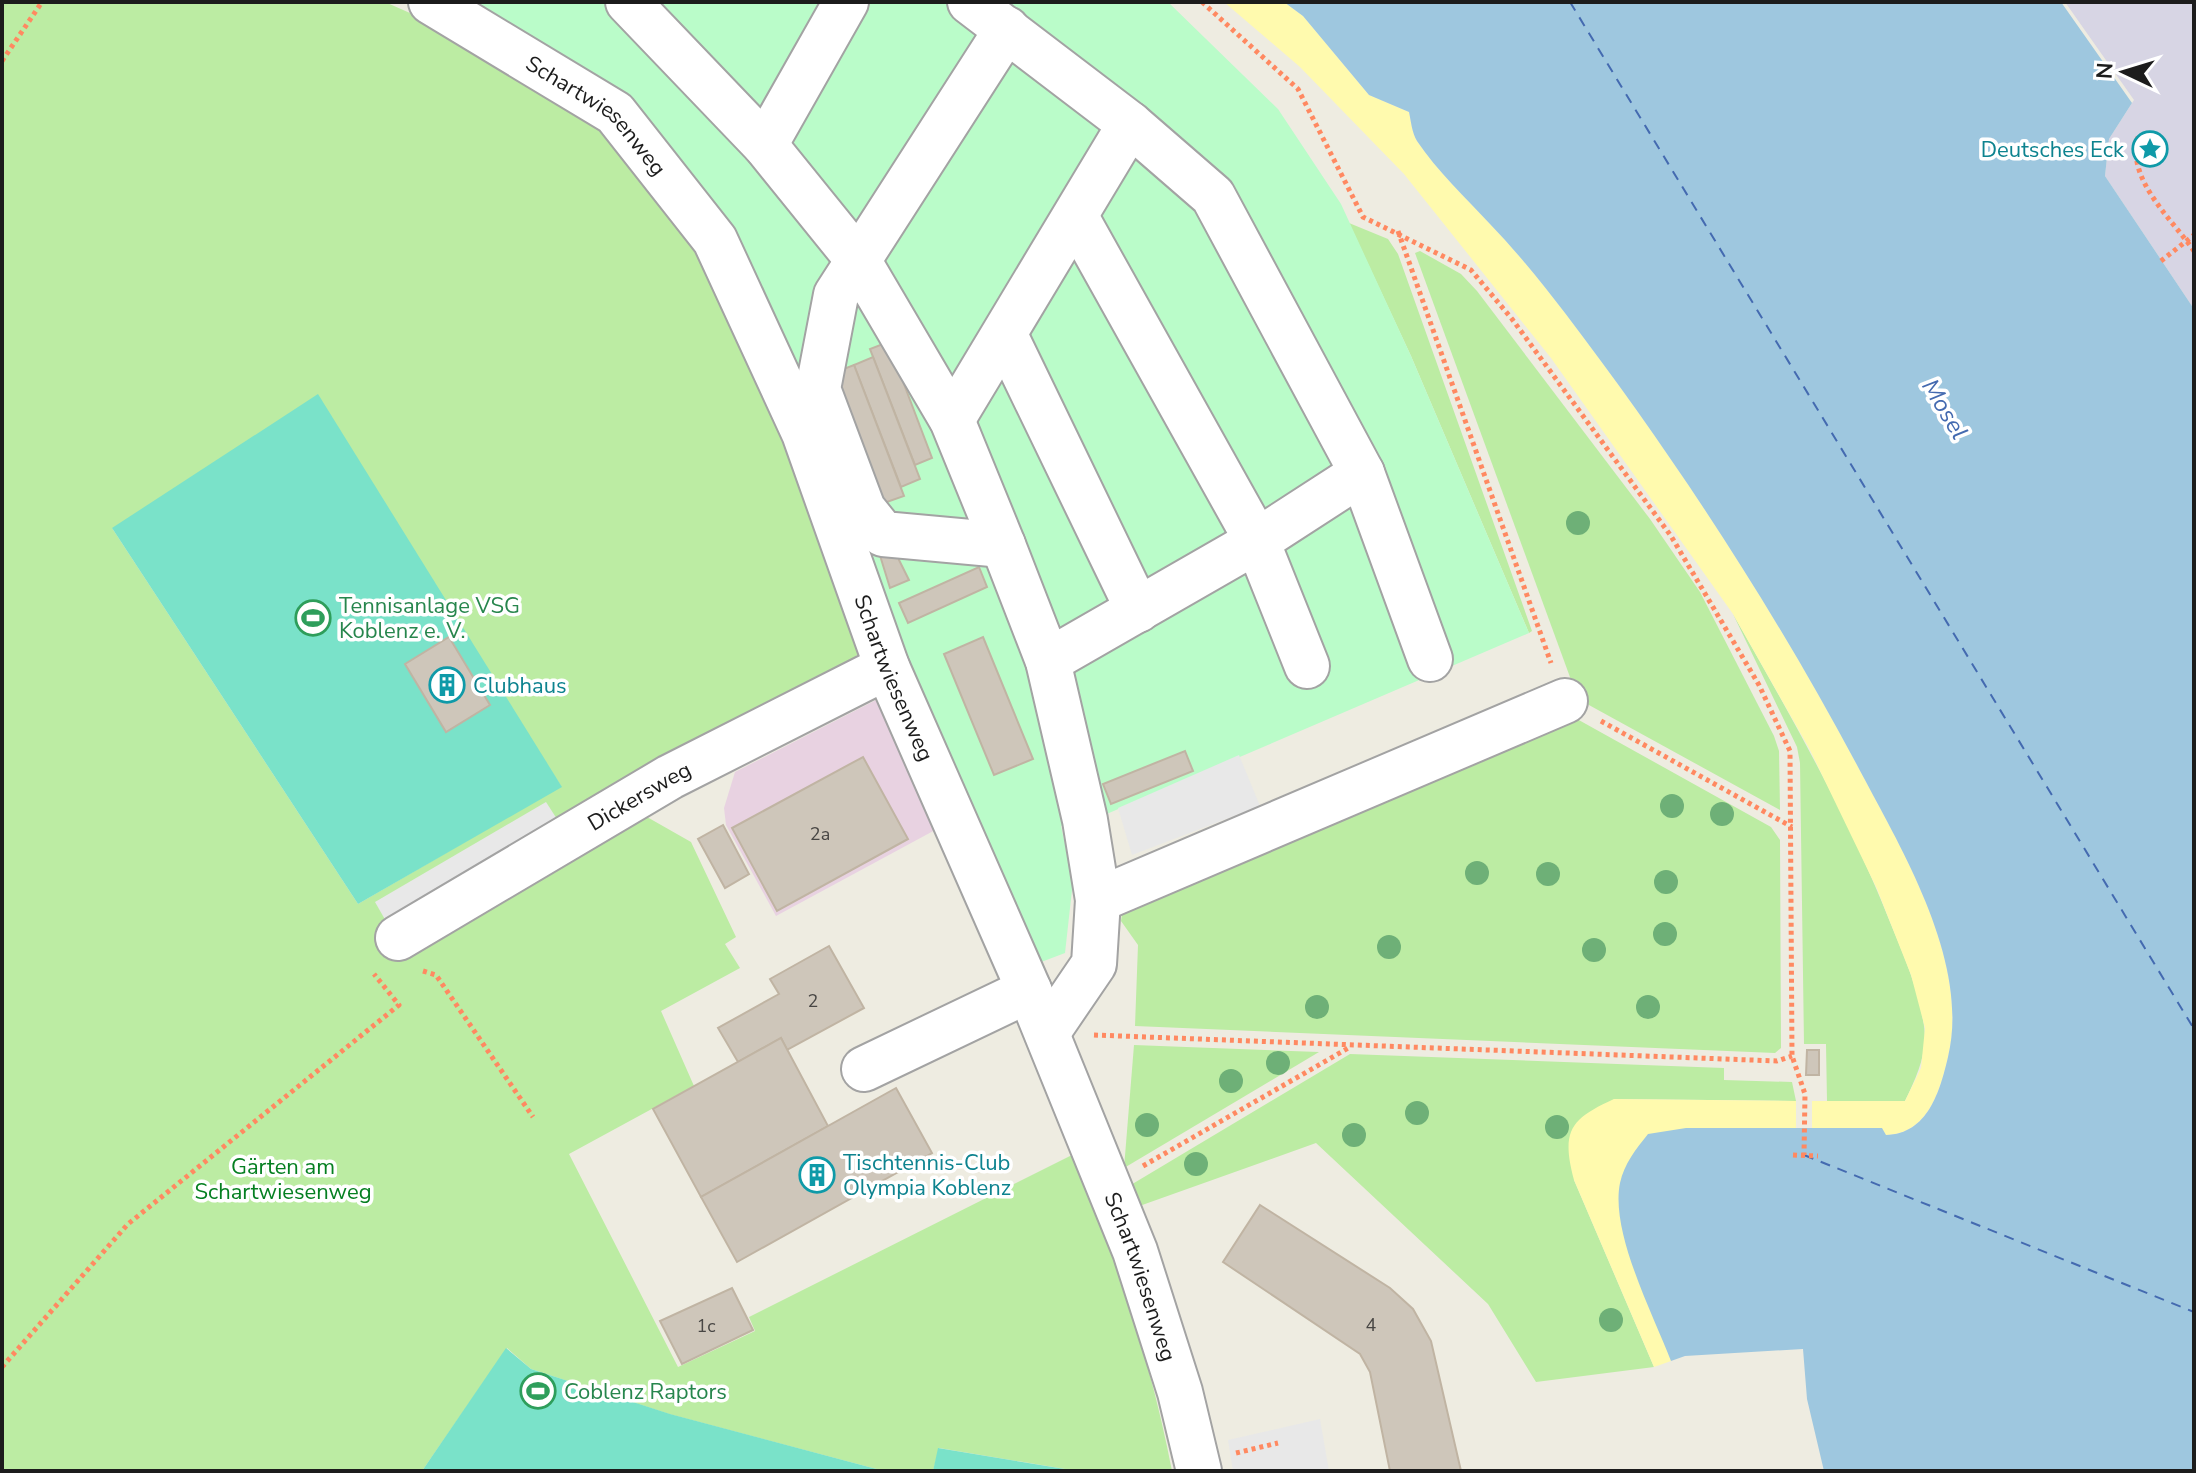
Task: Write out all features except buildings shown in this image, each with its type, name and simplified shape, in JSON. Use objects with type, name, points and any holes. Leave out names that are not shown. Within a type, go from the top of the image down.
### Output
[{"type":"street","name":"Schartwiesenweg","points":[[431,2],[615,113],[715,240],[804,433],[887,667],[1047,1033],[1106,1187],[1135,1251],[1180,1392],[1213,1463]]},
{"type":"street","points":[[765,145],[846,2]]},
{"type":"street","points":[[970,2],[1130,124],[1213,196],[1362,473],[1430,659]]},
{"type":"street","points":[[644,8],[765,145],[858,260],[952,420],[1003,545],[1048,661],[1085,820],[1098,900],[1094,964],[1047,1033]]},
{"type":"street","points":[[1003,545],[883,534],[863,509],[818,389],[836,295],[1007,29]]},
{"type":"street","points":[[952,420],[1130,124]]},
{"type":"street","points":[[1076,217],[1257,541],[1307,666]]},
{"type":"street","points":[[1005,335],[1138,610]]},
{"type":"street","points":[[1048,661],[1257,541],[1362,473]]},
{"type":"street","name":"Dickersweg","points":[[398,938],[670,777],[887,667]]},
{"type":"street","points":[[1098,900],[1565,701]]},
{"type":"street","points":[[864,1069],[1029,990]]},
{"type":"path","points":[[2,61],[42,2]]},
{"type":"path","points":[[1202,2],[1298,89],[1363,217],[1398,231],[1471,270],[1512,319],[1671,536],[1744,658],[1790,751],[1792,1056],[1805,1094],[1804,1155]]},
{"type":"path","points":[[2138,137],[2133,153],[2140,177],[2194,251]]},
{"type":"path","points":[[1398,231],[1565,701],[1792,827]]},
{"type":"path","points":[[2161,261],[2194,235]]},
{"type":"path","points":[[2,1367],[128,1224],[399,1005],[367,966],[398,938],[410,967],[436,975],[533,1117]]},
{"type":"path","points":[[1047,1033],[1777,1061],[1792,1056]]},
{"type":"path","points":[[1106,1187],[1351,1047]]},
{"type":"path","points":[[1793,1155],[1818,1156]]},
{"type":"path","points":[[1213,1463],[1278,1443]]},
{"type":"shaded area","name":"Deutsches Eck","points":[[2065,2],[2194,2],[2194,309],[2105,176],[2109,139],[2134,100]]},
{"type":"shaded area","points":[[882,697],[937,829],[776,916],[726,825],[724,808],[735,772]]},
{"type":"shaded area","points":[[1239,755],[1260,806],[1132,855],[1118,808]]},
{"type":"shaded area","points":[[546,802],[566,833],[391,930],[375,902]]},
{"type":"shaded area","points":[[1320,1419],[1329,1471],[1233,1471],[1228,1440]]},
{"type":"green space","name":"Gärten am Schartwiesenweg","points":[[2,2],[385,2],[419,17],[599,126],[695,233],[796,438],[868,646],[839,670],[630,789],[647,817],[691,842],[736,937],[725,944],[740,968],[661,1011],[694,1086],[569,1154],[678,1367],[755,1331],[749,1317],[1074,1154],[1131,1310],[1154,1390],[1172,1471],[1077,1471],[939,1448],[933,1471],[884,1471],[669,1414],[531,1369],[507,1348],[422,1471],[2,1471]],"holes":[[[112,528],[511,708],[561,786],[358,904]]]},
{"type":"green space","points":[[475,2],[1168,2],[1278,109],[1341,204],[1411,356],[1529,633],[1102,816],[1061,826],[1073,881],[1065,953],[1036,964],[1028,956],[732,224],[627,101]]},
{"type":"green space","points":[[1349,223],[1388,239],[1398,254],[1532,631],[1529,633],[1411,356]]},
{"type":"green space","points":[[1420,251],[1461,274],[1477,291],[1650,519],[1700,592],[1774,736],[1779,751],[1780,810],[1578,699],[1415,253]]},
{"type":"green space","name":"Tennisanlage VSG Koblenz e. V.","points":[[318,394],[562,787],[358,904],[112,528]]},
{"type":"green space","points":[[1733,614],[1837,804],[1874,882],[1910,973],[1919,999],[1925,1036],[1920,1065],[1905,1101],[1827,1101],[1826,1044],[1804,1044],[1800,763],[1797,747]]},
{"type":"green space","points":[[1568,714],[1771,827],[1780,840],[1781,1048],[1775,1053],[1135,1026],[1138,945],[1121,921],[1124,902]]},
{"type":"green space","points":[[1134,1045],[1319,1052],[1124,1168]]},
{"type":"green space","points":[[1350,1054],[1724,1068],[1724,1080],[1792,1082],[1796,1101],[1614,1099],[1574,1180],[1654,1367],[1536,1382],[1488,1304],[1316,1143],[1131,1209],[1124,1189]]},
{"type":"green space","name":"Coblenz Raptors","points":[[506,1348],[531,1369],[670,1414],[884,1471],[422,1471]]},
{"type":"green space","points":[[938,1448],[1077,1471],[933,1471]]},
{"type":"sand","points":[[1224,2],[1284,2],[1303,16],[1369,95],[1409,112],[1414,134],[1425,152],[1519,256],[1645,422],[1720,533],[1791,647],[1893,832],[1941,944],[1950,982],[1952,1020],[1948,1057],[1936,1097],[1922,1119],[1912,1127],[1886,1135],[1881,1128],[1812,1128],[1812,1101],[1905,1101],[1921,1068],[1925,1028],[1911,975],[1877,889],[1810,750],[1733,614],[1551,358],[1404,174],[1300,67]]},
{"type":"sand","points":[[1614,1099],[1796,1101],[1796,1128],[1686,1128],[1620,1213],[1632,1257],[1671,1361],[1654,1367],[1574,1180],[1570,1163],[1569,1138],[1579,1120]]},
{"type":"water","name":"Mosel","points":[[1284,2],[2061,2],[2132,103],[2109,139],[2105,176],[2194,309],[2194,1471],[1824,1471],[1807,1399],[1803,1349],[1685,1356],[1671,1361],[1635,1273],[1621,1225],[1620,1183],[1631,1157],[1648,1134],[1686,1128],[1882,1128],[1886,1135],[1912,1127],[1930,1108],[1948,1057],[1952,1020],[1950,982],[1941,944],[1911,868],[1825,706],[1720,533],[1645,422],[1538,279],[1425,152],[1414,134],[1409,112],[1369,95],[1303,16]]},
{"type":"ferry route","points":[[1570,2],[2194,1029]]},
{"type":"ferry route","points":[[1804,1155],[2194,1312]]},
{"type":"place","name":"Deutsches Eck","points":[[2150,149]]},
{"type":"place","name":"Tennisanlage VSG Koblenz e. V.","points":[[313,618]]},
{"type":"place","name":"Clubhaus","points":[[447,685]]},
{"type":"place","name":"Tischtennis-Club Olympia Koblenz","points":[[817,1175]]},
{"type":"place","name":"Coblenz Raptors","points":[[538,1391]]}]
